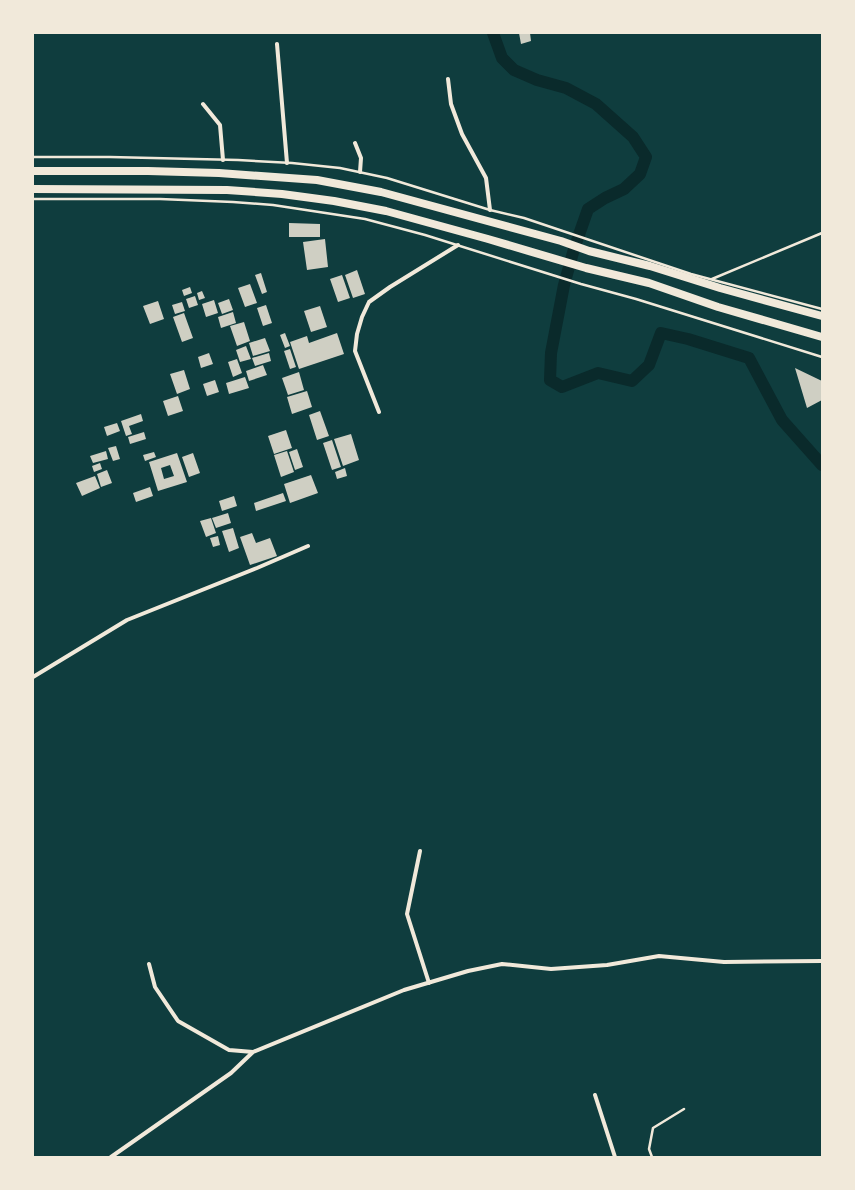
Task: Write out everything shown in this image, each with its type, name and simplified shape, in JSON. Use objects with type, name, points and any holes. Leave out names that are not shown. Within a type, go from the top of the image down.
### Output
[{"type":"highway","points":[[33,171],[219,172],[317,180],[381,192],[560,241],[589,251],[650,266],[720,288],[822,316]]},
{"type":"highway","points":[[33,189],[227,190],[282,194],[334,201],[386,211],[586,268],[649,283],[718,307],[822,338]]},
{"type":"street","points":[[277,44],[287,163]]},
{"type":"street","points":[[448,79],[451,104],[462,134],[486,178],[490,210]]},
{"type":"street","points":[[203,104],[220,125],[223,160]]},
{"type":"street","points":[[355,143],[361,158],[360,172]]},
{"type":"street","points":[[379,412],[355,351],[357,334],[362,317],[369,302],[390,287],[458,245]]},
{"type":"street","points":[[33,677],[127,620],[308,546]]},
{"type":"street","points":[[420,851],[407,914],[429,983]]},
{"type":"street","points":[[110,1157],[231,1073],[253,1052],[404,990],[468,971],[502,964],[551,969],[608,964],[659,956],[724,962],[822,961]]},
{"type":"street","points":[[149,964],[155,987],[178,1021],[229,1050],[253,1052]]},
{"type":"street","points":[[595,1095],[615,1157]]},
{"type":"lane","points":[[33,158],[110,157],[223,160],[287,163],[340,168],[394,180],[490,210],[524,218],[678,270],[822,309]]},
{"type":"lane","points":[[33,199],[194,200],[273,205],[365,219],[425,235],[822,357]]},
{"type":"lane","points":[[712,279],[822,233]]},
{"type":"lane","points":[[652,1157],[649,1149],[653,1128],[684,1108]]},
{"type":"building","points":[[519,33],[530,33],[531,41],[521,44]]},
{"type":"building","points":[[289,223],[320,224],[320,237],[289,237]]},
{"type":"building","points":[[325,239],[328,267],[307,270],[303,242]]},
{"type":"building","points":[[357,270],[365,294],[353,298],[345,275]]},
{"type":"building","points":[[261,273],[267,292],[262,294],[255,275]]},
{"type":"building","points":[[342,275],[350,298],[338,302],[330,279]]},
{"type":"building","points":[[250,284],[257,303],[245,307],[238,288]]},
{"type":"building","points":[[190,287],[192,293],[184,296],[182,290]]},
{"type":"building","points":[[202,291],[205,298],[199,300],[197,293]]},
{"type":"building","points":[[195,296],[198,305],[189,308],[186,299]]},
{"type":"building","points":[[229,299],[233,310],[222,314],[218,303]]},
{"type":"building","points":[[214,300],[218,313],[206,317],[202,304]]},
{"type":"building","points":[[158,301],[164,319],[150,324],[143,306]]},
{"type":"building","points":[[182,302],[185,311],[175,314],[172,305]]},
{"type":"building","points":[[266,305],[272,323],[263,326],[257,308]]},
{"type":"building","points":[[320,306],[327,327],[311,332],[304,311]]},
{"type":"building","points":[[233,312],[236,323],[221,328],[218,317]]},
{"type":"building","points":[[184,313],[193,338],[182,342],[173,317]]},
{"type":"building","points":[[244,322],[250,341],[237,346],[230,326]]},
{"type":"building","points":[[285,333],[290,346],[285,348],[280,335]]},
{"type":"building","points":[[337,333],[344,354],[299,369],[290,342],[307,336],[309,343]]},
{"type":"building","points":[[265,338],[270,351],[253,356],[249,343]]},
{"type":"building","points":[[246,346],[251,359],[240,362],[236,350]]},
{"type":"building","points":[[290,349],[296,367],[290,369],[284,351]]},
{"type":"building","points":[[209,353],[213,364],[201,368],[198,357]]},
{"type":"building","points":[[269,353],[271,361],[255,366],[252,358]]},
{"type":"building","points":[[237,359],[242,373],[233,377],[228,362]]},
{"type":"building","points":[[263,365],[267,375],[249,381],[246,371]]},
{"type":"building","points":[[795,368],[822,381],[822,400],[807,408]]},
{"type":"building","points":[[184,370],[190,389],[177,394],[170,374]]},
{"type":"building","points":[[299,372],[304,390],[288,395],[282,378]]},
{"type":"building","points":[[245,377],[249,388],[229,394],[226,383]]},
{"type":"building","points":[[215,380],[219,392],[207,396],[203,384]]},
{"type":"building","points":[[307,391],[312,407],[292,414],[287,397]]},
{"type":"building","points":[[178,396],[183,411],[168,416],[163,401]]},
{"type":"building","points":[[320,411],[329,436],[317,440],[309,415]]},
{"type":"building","points":[[141,414],[143,421],[129,426],[132,434],[126,436],[121,421]]},
{"type":"building","points":[[117,423],[120,431],[107,436],[104,427]]},
{"type":"building","points":[[286,430],[292,448],[274,454],[268,436]]},
{"type":"building","points":[[144,432],[146,439],[130,444],[128,437]]},
{"type":"building","points":[[351,434],[359,460],[343,466],[334,439]]},
{"type":"building","points":[[332,440],[341,467],[332,470],[323,443]]},
{"type":"building","points":[[116,446],[120,459],[113,461],[108,448]]},
{"type":"building","points":[[297,449],[303,467],[295,470],[289,452]]},
{"type":"building","points":[[106,451],[108,459],[93,463],[90,456]]},
{"type":"building","points":[[287,451],[294,472],[281,477],[274,455]]},
{"type":"building","points":[[154,452],[156,457],[145,461],[143,455]]},
{"type":"building","points":[[177,453],[187,482],[158,491],[149,462]],"holes":[[[170,465],[174,476],[164,479],[161,468]]]},
{"type":"building","points":[[193,453],[200,473],[189,477],[182,457]]},
{"type":"building","points":[[100,463],[102,469],[94,472],[92,466]]},
{"type":"building","points":[[345,468],[347,476],[337,479],[335,472]]},
{"type":"building","points":[[107,470],[112,483],[101,487],[97,474]]},
{"type":"building","points":[[311,475],[318,493],[290,503],[284,484]]},
{"type":"building","points":[[95,476],[100,488],[82,496],[76,483]]},
{"type":"building","points":[[150,487],[153,496],[136,502],[133,493]]},
{"type":"building","points":[[283,493],[286,501],[256,511],[254,503]]},
{"type":"building","points":[[234,496],[237,506],[222,511],[219,501]]},
{"type":"building","points":[[228,513],[231,523],[216,528],[212,518]]},
{"type":"building","points":[[211,518],[216,533],[206,537],[200,521]]},
{"type":"building","points":[[233,528],[239,548],[229,552],[222,531]]},
{"type":"building","points":[[252,533],[256,543],[270,538],[277,556],[250,565],[240,537]]},
{"type":"building","points":[[218,536],[220,545],[213,547],[210,538]]},
{"type":"waterway","points":[[493,33],[502,58],[514,70],[537,80],[566,88],[596,104],[633,137],[646,157],[640,174],[624,189],[605,198],[588,209],[574,249],[564,285],[551,353],[550,380],[562,387],[598,373],[632,381],[649,365],[661,333],[688,339],[749,358],[782,420],[822,465]]}]
